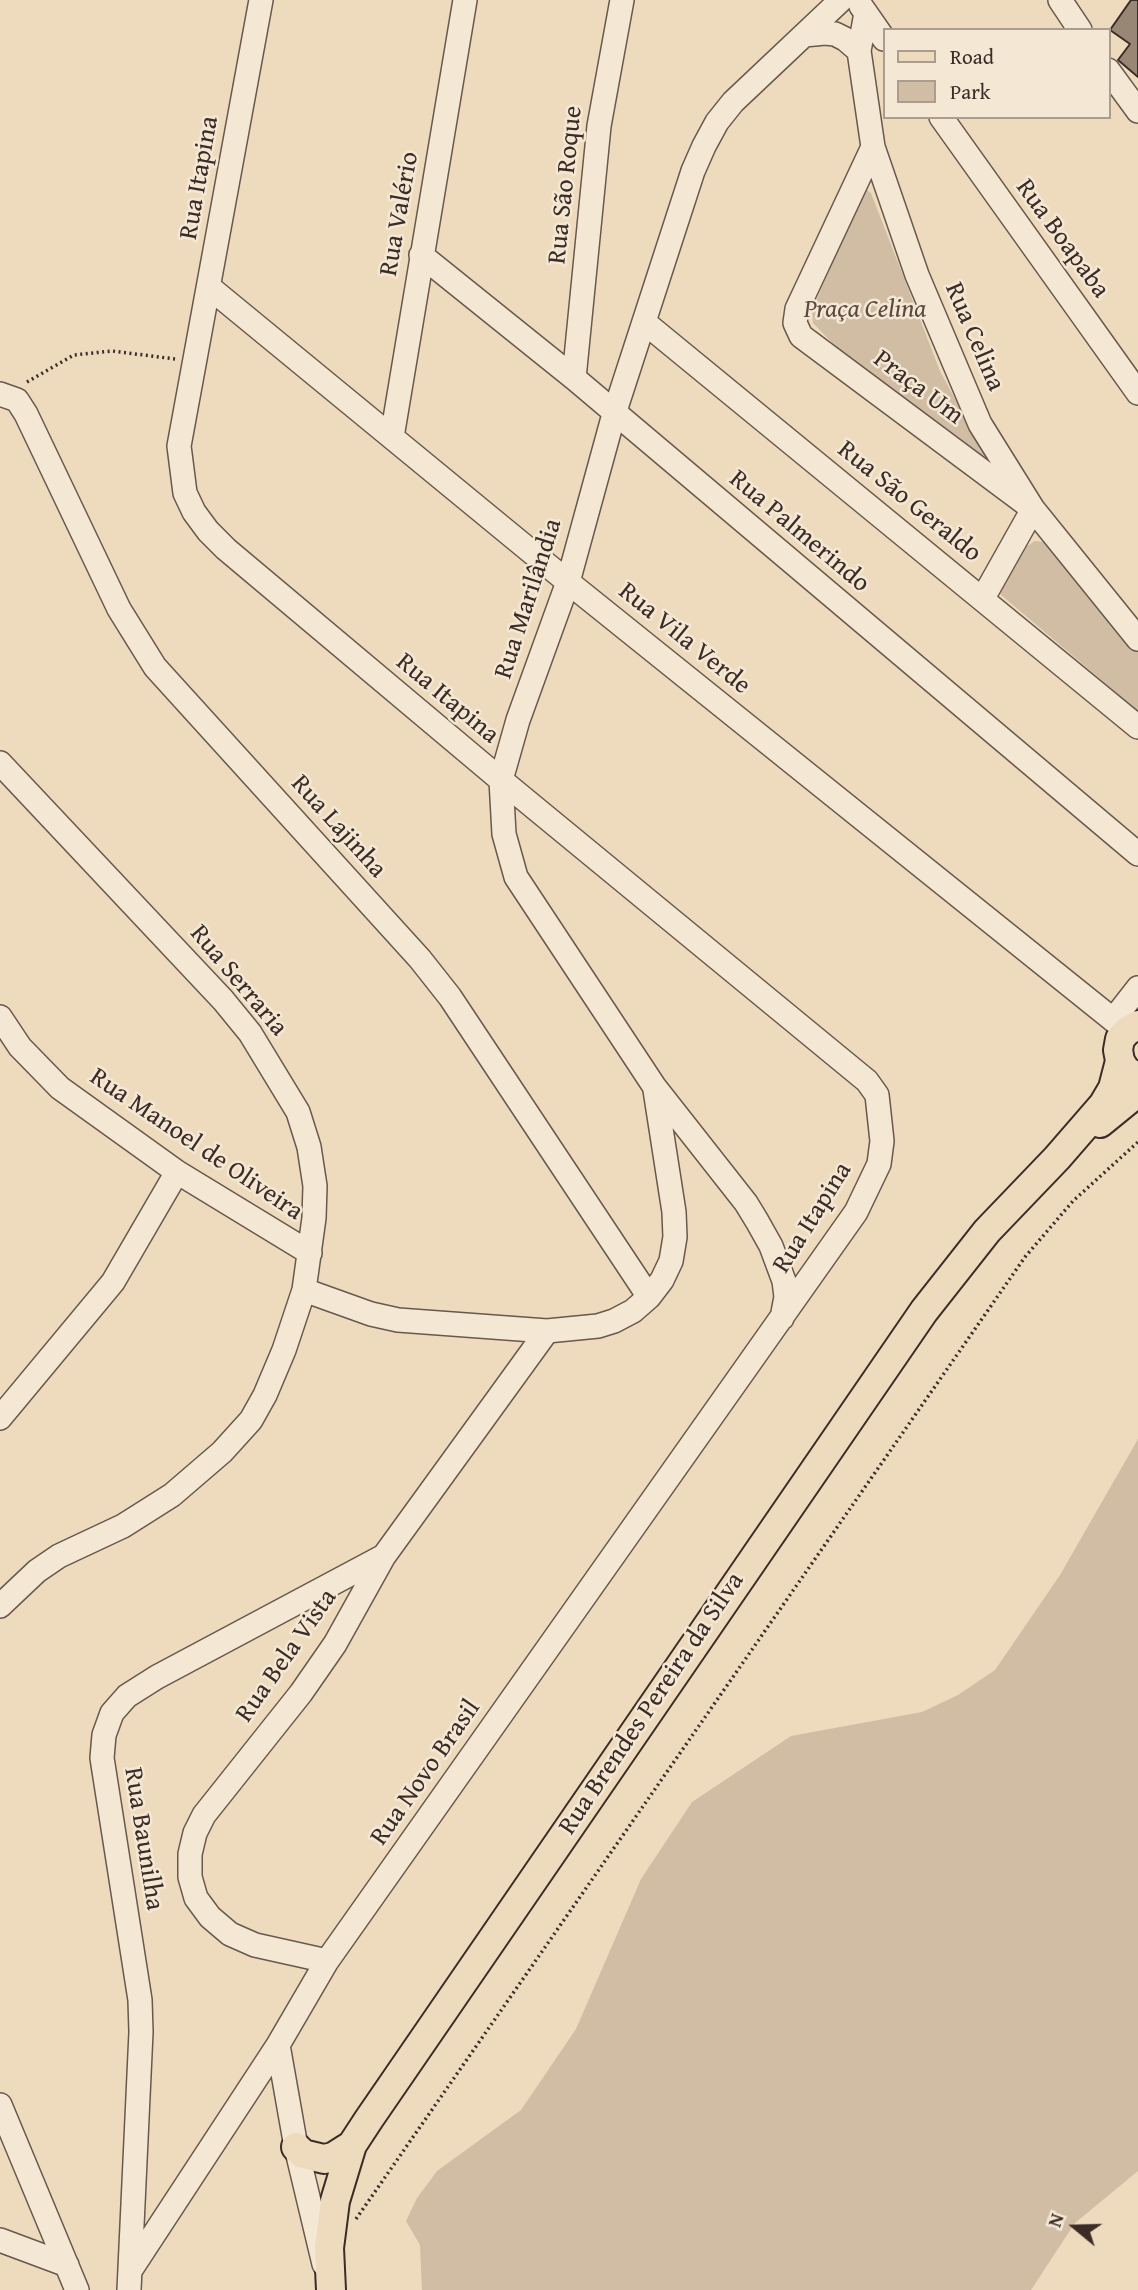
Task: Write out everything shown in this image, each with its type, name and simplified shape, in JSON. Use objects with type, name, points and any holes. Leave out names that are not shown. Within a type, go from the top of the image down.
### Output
[{"type":"main road","name":"Rua Brendes Pereira da Silva","points":[[330,2290],[328,2272],[331,2223],[352,2145],[677,1667],[924,1311],[987,1231],[1057,1158],[1129,1069],[1118,1050],[1126,1025]]},
{"type":"main road","name":"Rua Brendes Pereira da Silva","points":[[1057,1158],[1138,1092]]},
{"type":"main road","points":[[296,2147],[303,2154],[324,2160],[352,2145]]},
{"type":"street","name":"Rua Itapina","points":[[261,0],[179,446],[180,471],[185,493],[208,531],[236,558],[867,1081],[877,1095],[882,1119],[883,1142],[879,1164],[856,1212],[782,1318]]},
{"type":"street","name":"Rua Valério","points":[[392,437],[465,0]]},
{"type":"street","name":"Rua São Roque","points":[[574,378],[599,126],[622,0]]},
{"type":"street","name":"Rua Marilândia","points":[[782,1318],[786,1297],[783,1281],[771,1246],[757,1221],[746,1203],[654,1086],[516,877],[504,834],[501,780],[518,720],[568,582],[614,414],[693,171],[717,122],[733,102],[841,0]]},
{"type":"street","points":[[1059,0],[1079,28]]},
{"type":"street","points":[[862,7],[883,37]]},
{"type":"street","name":"Rua Celina","points":[[862,7],[859,51],[873,147],[917,275],[980,424],[1032,509],[1138,639]]},
{"type":"street","points":[[804,35],[835,34],[859,51]]},
{"type":"street","points":[[1110,73],[1138,111]]},
{"type":"street","name":"Rua Boapaba","points":[[942,119],[1138,393]]},
{"type":"street","name":"Praça Um","points":[[873,147],[797,309],[796,323],[801,336],[1032,509]]},
{"type":"street","name":"Rua Palmerindo","points":[[421,255],[574,378],[1138,854]]},
{"type":"street","name":"Rua Vila Verde","points":[[209,287],[568,582],[1126,1025]]},
{"type":"street","name":"Rua São Geraldo","points":[[645,322],[1138,727]]},
{"type":"street","name":"Rua Lajinha","points":[[1,394],[17,400],[26,414],[118,609],[155,667],[419,959],[450,998],[649,1297]]},
{"type":"street","points":[[983,598],[1032,509]]},
{"type":"street","name":"Rua Serraria","points":[[0,763],[223,1000],[250,1033],[298,1112],[309,1147],[315,1186],[304,1290],[284,1350],[251,1420],[198,1475],[172,1495],[123,1526],[59,1556],[37,1571],[0,1606]]},
{"type":"street","points":[[1126,1025],[1138,988]]},
{"type":"street","name":"Rua Manoel de Oliveira","points":[[0,1017],[20,1047],[60,1088],[177,1172],[310,1253]]},
{"type":"street","points":[[304,1290],[357,1310],[398,1320],[547,1331],[598,1326],[633,1311],[649,1297],[662,1280],[671,1261],[675,1237],[674,1212],[654,1086]]},
{"type":"street","points":[[0,1418],[113,1282],[177,1172]]},
{"type":"street","name":"Rua Novo Brasil","points":[[130,2281],[278,2045],[327,1961],[782,1318]]},
{"type":"street","name":"Rua Bela Vista","points":[[327,1961],[255,1945],[230,1934],[210,1917],[196,1898],[190,1877],[190,1854],[195,1833],[204,1815],[301,1693],[335,1644],[384,1556],[547,1331]]},
{"type":"street","name":"Rua Baunilha","points":[[130,2281],[141,2032],[139,2000],[102,1758],[104,1735],[112,1713],[127,1696],[384,1556]]},
{"type":"street","points":[[278,2045],[296,2147],[330,2290]]},
{"type":"street","points":[[0,2105],[77,2290]]},
{"type":"street","points":[[0,2240],[67,2265]]},
{"type":"path","points":[[1,394],[47,372],[74,355],[112,351],[195,362]]},
{"type":"path","points":[[352,2225],[1011,1277],[1048,1228],[1073,1201],[1138,1142]]},
{"type":"green space","name":"Praça Celina","points":[[867,190],[871,193],[940,371],[984,453],[984,459],[841,352],[813,323],[812,310]]},
{"type":"green space","points":[[1035,541],[1045,542],[1138,646],[1138,711],[1000,594],[1027,546]]},
{"type":"green space","points":[[1138,1439],[1138,2171],[1075,2223],[1031,2290],[422,2290],[420,2245],[406,2221],[417,2198],[437,2171],[521,2110],[576,2029],[641,1879],[692,1802],[791,1736],[922,1712],[958,1695],[995,1670],[1060,1575]]},
{"type":"building","points":[[1131,0],[1138,0],[1138,77],[1118,60],[1130,44],[1110,30]]}]
